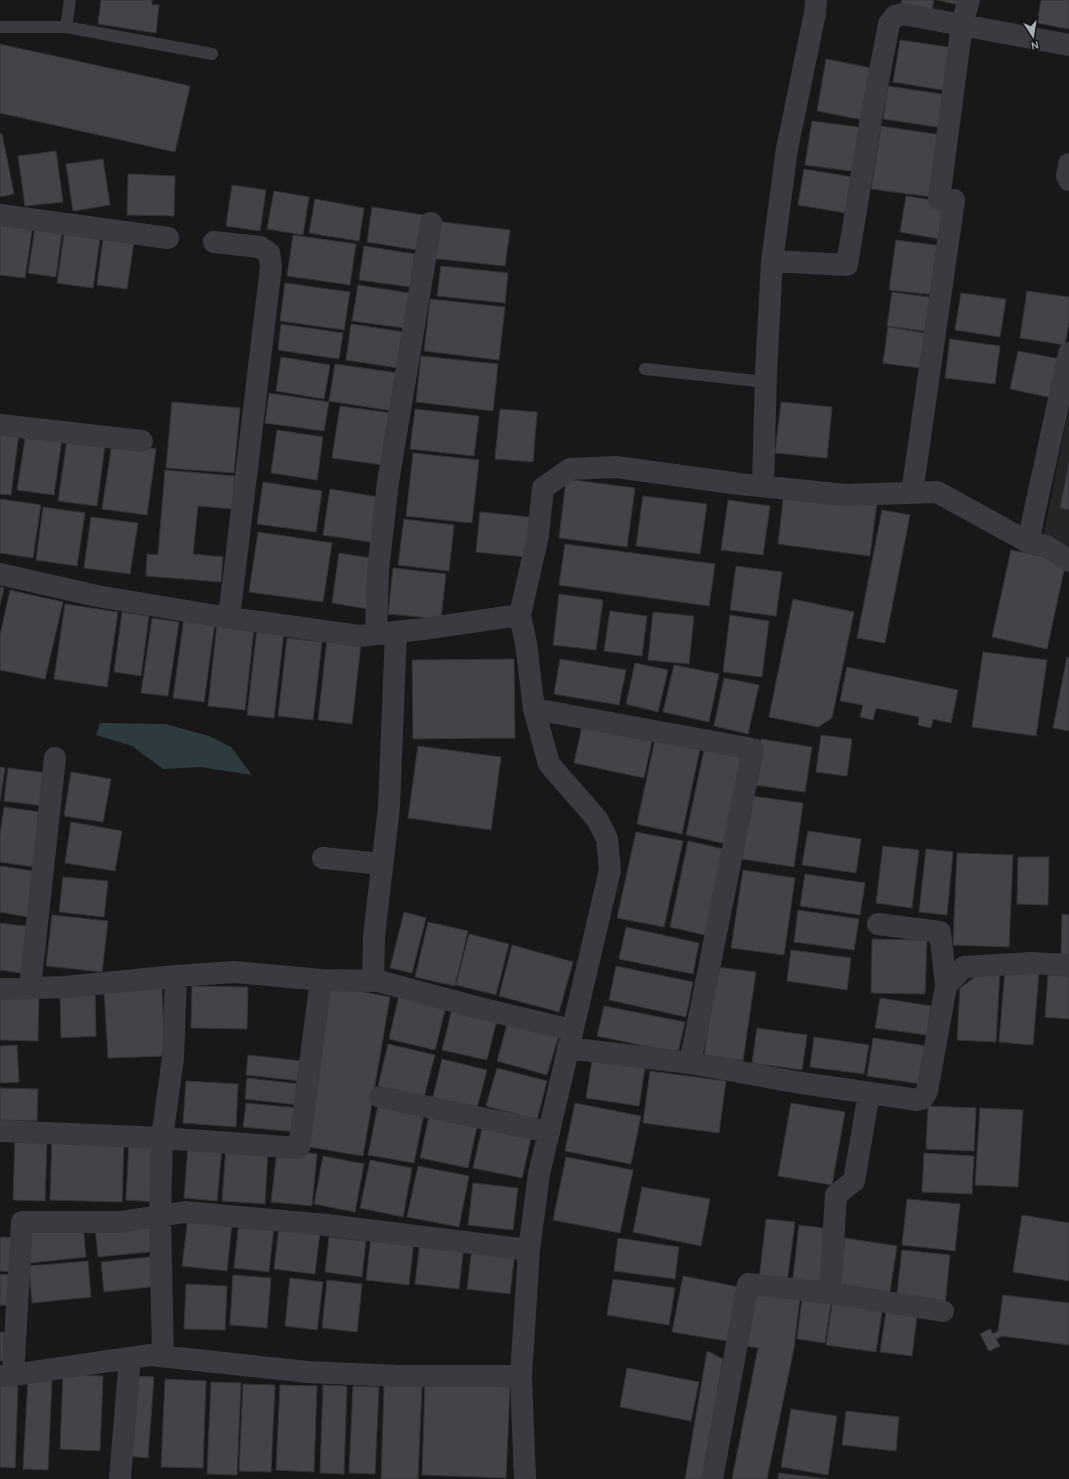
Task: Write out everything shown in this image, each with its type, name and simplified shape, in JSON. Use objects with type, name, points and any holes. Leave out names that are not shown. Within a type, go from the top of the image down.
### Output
[{"type":"street","points":[[763,486],[772,261],[787,149],[815,13],[816,0]]},
{"type":"street","points":[[912,493],[954,200],[939,199],[962,24],[969,0]]},
{"type":"street","points":[[772,261],[847,265],[871,118],[889,24],[895,16],[903,14],[1069,45]]},
{"type":"street","points":[[1069,164],[1069,180]]},
{"type":"street","points":[[0,215],[168,238]]},
{"type":"street","points":[[372,981],[374,936],[389,807],[386,633],[378,570],[388,482],[431,223]]},
{"type":"street","points":[[214,242],[260,247],[269,253],[271,267],[229,618]]},
{"type":"street","points":[[1028,542],[1069,353]]},
{"type":"street","points":[[0,425],[142,441]]},
{"type":"street","points":[[525,1479],[521,1376],[529,1250],[539,1174],[610,870],[607,839],[597,819],[549,764],[534,709],[526,644],[520,614],[538,535],[543,488],[570,469],[616,467],[845,495],[937,492],[1028,542],[1046,546],[1069,561]]},
{"type":"street","points":[[0,574],[97,596],[229,618],[359,636],[520,614]]},
{"type":"street","points":[[534,709],[753,749],[690,1063]]},
{"type":"street","points":[[30,988],[55,758]]},
{"type":"street","points":[[323,858],[382,864]]},
{"type":"street","points":[[0,989],[65,987],[176,976],[235,972],[321,980],[378,981],[483,1009],[570,1039],[795,1082],[918,1100],[923,1098],[927,1091],[946,986],[940,932],[878,924]]},
{"type":"street","points":[[946,986],[964,967],[1031,963],[1069,965]]},
{"type":"street","points":[[164,1356],[160,1216],[162,1138],[173,1058],[176,976]]},
{"type":"street","points":[[0,1131],[162,1138],[300,1148],[321,980]]},
{"type":"street","points":[[830,1293],[836,1195],[854,1181],[869,1093]]},
{"type":"street","points":[[380,1097],[549,1132]]},
{"type":"street","points":[[521,1376],[399,1376],[308,1372],[150,1355],[6,1376],[22,1222],[120,1222],[185,1212],[334,1226],[529,1250]]},
{"type":"street","points":[[712,1479],[748,1284],[830,1293],[943,1311]]},
{"type":"street","points":[[120,1479],[130,1358]]},
{"type":"lane","points":[[66,26],[70,0]]},
{"type":"lane","points":[[0,27],[66,26],[212,54]]},
{"type":"lane","points":[[645,369],[766,382]]},
{"type":"shaded area","points":[[1069,406],[1069,555],[1043,539]]},
{"type":"shaded area","points":[[100,723],[165,724],[209,736],[231,747],[252,775],[201,767],[163,769],[132,746],[96,735]]},
{"type":"building","points":[[101,0],[152,0],[152,5],[159,5],[156,33],[98,24]]},
{"type":"building","points":[[902,0],[934,0],[932,10],[901,4]]},
{"type":"building","points":[[937,0],[965,0],[964,6]]},
{"type":"building","points":[[1041,0],[1069,0],[1069,29],[1037,23]]},
{"type":"building","points":[[900,40],[955,48],[948,91],[893,82]]},
{"type":"building","points":[[0,44],[190,86],[175,152],[0,113]]},
{"type":"building","points":[[826,59],[877,69],[868,121],[817,111]]},
{"type":"building","points":[[888,86],[948,95],[943,128],[883,119]]},
{"type":"building","points":[[812,121],[865,128],[858,172],[805,165]]},
{"type":"building","points":[[881,126],[941,135],[932,197],[871,189]]},
{"type":"building","points":[[0,134],[2,134],[14,194],[0,197]]},
{"type":"building","points":[[56,151],[63,202],[25,206],[18,156]]},
{"type":"building","points":[[103,159],[110,205],[73,211],[66,164]]},
{"type":"building","points":[[804,169],[858,178],[852,214],[798,205]]},
{"type":"building","points":[[128,174],[175,176],[174,216],[127,215]]},
{"type":"building","points":[[232,185],[266,190],[260,231],[226,226]]},
{"type":"building","points":[[274,191],[309,197],[303,235],[267,229]]},
{"type":"building","points":[[906,196],[951,203],[945,240],[900,232]]},
{"type":"building","points":[[315,199],[364,208],[359,241],[309,233]]},
{"type":"building","points":[[372,207],[424,215],[418,250],[367,242]]},
{"type":"building","points":[[0,220],[33,225],[25,278],[0,275]]},
{"type":"building","points":[[434,221],[510,230],[505,266],[430,258]]},
{"type":"building","points":[[35,228],[62,232],[56,277],[28,273]]},
{"type":"building","points":[[65,228],[101,233],[93,288],[57,283]]},
{"type":"building","points":[[293,235],[356,244],[350,285],[287,276]]},
{"type":"building","points":[[103,238],[134,242],[127,289],[97,285]]},
{"type":"building","points":[[896,240],[943,246],[936,295],[889,290]]},
{"type":"building","points":[[364,246],[415,254],[410,287],[359,280]]},
{"type":"building","points":[[441,266],[508,273],[505,303],[437,296]]},
{"type":"building","points":[[285,283],[350,292],[344,330],[280,321]]},
{"type":"building","points":[[358,285],[409,293],[404,328],[352,321]]},
{"type":"building","points":[[1027,291],[1069,297],[1069,322],[1065,345],[1020,338]]},
{"type":"building","points":[[892,292],[936,298],[930,332],[887,326]]},
{"type":"building","points":[[961,293],[1006,299],[1000,337],[955,330]]},
{"type":"building","points":[[430,299],[505,307],[499,360],[424,351]]},
{"type":"building","points":[[281,324],[343,333],[339,359],[278,350]]},
{"type":"building","points":[[351,324],[404,332],[398,368],[346,360]]},
{"type":"building","points":[[888,327],[932,334],[926,369],[883,363]]},
{"type":"building","points":[[950,339],[1000,346],[995,384],[945,378]]},
{"type":"building","points":[[1018,351],[1065,360],[1057,399],[1010,389]]},
{"type":"building","points":[[421,356],[498,364],[493,411],[416,402]]},
{"type":"building","points":[[281,357],[330,365],[324,399],[276,391]]},
{"type":"building","points":[[335,364],[398,373],[393,411],[329,401]]},
{"type":"building","points":[[269,393],[329,402],[324,431],[265,423]]},
{"type":"building","points":[[172,402],[240,408],[234,473],[166,468]]},
{"type":"building","points":[[781,402],[832,407],[827,458],[775,453]]},
{"type":"building","points":[[340,406],[391,413],[383,465],[332,458]]},
{"type":"building","points":[[415,409],[479,416],[474,456],[410,449]]},
{"type":"building","points":[[500,409],[537,412],[533,462],[495,459]]},
{"type":"building","points":[[277,430],[323,437],[317,480],[271,473]]},
{"type":"building","points":[[0,431],[19,433],[11,495],[0,494]]},
{"type":"building","points":[[26,433],[62,438],[54,495],[17,490]]},
{"type":"building","points":[[67,440],[105,445],[97,506],[58,501]]},
{"type":"building","points":[[112,443],[156,449],[147,515],[102,509]]},
{"type":"building","points":[[413,453],[479,460],[472,523],[406,516]]},
{"type":"building","points":[[1069,462],[1069,510],[1060,508]]},
{"type":"building","points":[[165,470],[235,476],[232,509],[198,506],[193,554],[223,557],[221,582],[146,576],[147,554],[158,555]]},
{"type":"building","points":[[566,479],[635,488],[627,547],[559,538]]},
{"type":"building","points":[[263,482],[322,491],[316,532],[257,524]]},
{"type":"building","points":[[330,489],[384,498],[377,543],[323,535]]},
{"type":"building","points":[[784,492],[877,503],[870,556],[778,544]]},
{"type":"building","points":[[643,496],[707,504],[700,554],[636,546]]},
{"type":"building","points":[[0,499],[41,505],[33,558],[0,553]]},
{"type":"building","points":[[728,500],[770,506],[763,555],[721,550]]},
{"type":"building","points":[[43,507],[85,513],[77,566],[36,560]]},
{"type":"building","points":[[882,510],[910,515],[885,643],[857,638]]},
{"type":"building","points":[[480,512],[530,517],[525,557],[476,552]]},
{"type":"building","points":[[91,517],[138,523],[130,574],[84,568]]},
{"type":"building","points":[[404,519],[454,525],[449,571],[398,565]]},
{"type":"building","points":[[258,532],[332,543],[323,602],[249,592]]},
{"type":"building","points":[[565,544],[715,564],[709,606],[559,585]]},
{"type":"building","points":[[1011,550],[1066,561],[1047,649],[992,637]]},
{"type":"building","points":[[339,553],[376,559],[368,609],[332,603]]},
{"type":"building","points":[[736,566],[782,572],[776,616],[730,610]]},
{"type":"building","points":[[393,568],[446,574],[441,619],[388,614]]},
{"type":"building","points":[[0,587],[4,588],[0,605]]},
{"type":"building","points":[[10,590],[63,602],[45,679],[0,670],[0,635]]},
{"type":"building","points":[[559,594],[603,600],[596,650],[553,645]]},
{"type":"building","points":[[793,599],[854,612],[832,718],[818,727],[769,717]]},
{"type":"building","points":[[65,604],[118,612],[107,687],[54,679]]},
{"type":"building","points":[[610,611],[647,616],[642,656],[604,651]]},
{"type":"building","points":[[122,612],[149,616],[141,676],[114,672]]},
{"type":"building","points":[[653,612],[694,616],[689,664],[648,660]]},
{"type":"building","points":[[730,615],[769,621],[762,677],[723,672]]},
{"type":"building","points":[[152,618],[179,622],[168,696],[141,693]]},
{"type":"building","points":[[184,618],[215,622],[204,702],[173,698]]},
{"type":"building","points":[[217,624],[254,628],[245,710],[208,706]]},
{"type":"building","points":[[257,628],[284,632],[274,718],[247,715]]},
{"type":"building","points":[[287,638],[322,642],[313,720],[278,716]]},
{"type":"building","points":[[327,639],[361,644],[352,724],[318,720]]},
{"type":"building","points":[[983,652],[1047,660],[1036,736],[972,727]]},
{"type":"building","points":[[1067,657],[1069,658],[1069,731],[1053,728]]},
{"type":"building","points":[[514,659],[515,738],[413,739],[412,660]]},
{"type":"building","points":[[560,659],[626,670],[619,705],[554,694]]},
{"type":"building","points":[[635,663],[668,670],[658,712],[626,704]]},
{"type":"building","points":[[674,665],[719,674],[709,722],[663,712]]},
{"type":"building","points":[[847,667],[958,690],[951,723],[933,719],[931,728],[918,725],[919,717],[876,708],[873,720],[860,717],[863,705],[840,701]]},
{"type":"building","points":[[724,678],[759,685],[748,734],[714,726]]},
{"type":"building","points":[[583,722],[653,736],[644,778],[574,763]]},
{"type":"building","points":[[821,735],[852,739],[847,776],[816,772]]},
{"type":"building","points":[[655,739],[700,749],[682,834],[637,824]]},
{"type":"building","points":[[761,739],[812,747],[805,792],[754,785]]},
{"type":"building","points":[[418,746],[501,757],[491,830],[408,818]]},
{"type":"building","points":[[704,750],[745,758],[727,844],[686,835]]},
{"type":"building","points":[[0,767],[5,768],[0,801]]},
{"type":"building","points":[[8,768],[48,773],[44,806],[4,801]]},
{"type":"building","points":[[71,772],[111,779],[103,822],[64,816]]},
{"type":"building","points":[[752,796],[803,803],[794,867],[742,859]]},
{"type":"building","points":[[4,807],[47,813],[39,868],[0,862],[0,835]]},
{"type":"building","points":[[71,822],[122,831],[115,871],[65,863]]},
{"type":"building","points":[[808,831],[861,839],[856,873],[802,865]]},
{"type":"building","points":[[636,832],[683,841],[664,927],[617,918]]},
{"type":"building","points":[[688,841],[728,850],[709,936],[670,927]]},
{"type":"building","points":[[883,846],[919,850],[912,908],[876,903]]},
{"type":"building","points":[[926,849],[953,852],[947,915],[919,912]]},
{"type":"building","points":[[957,853],[1013,855],[1009,947],[953,945]]},
{"type":"building","points":[[1018,857],[1049,857],[1048,905],[1017,904]]},
{"type":"building","points":[[0,866],[40,872],[34,918],[0,912]]},
{"type":"building","points":[[743,870],[795,878],[784,955],[731,948]]},
{"type":"building","points":[[805,874],[865,883],[860,915],[800,906]]},
{"type":"building","points":[[63,877],[108,881],[104,917],[59,912]]},
{"type":"building","points":[[798,910],[859,919],[854,950],[794,942]]},
{"type":"building","points":[[404,912],[426,918],[412,973],[390,968]]},
{"type":"building","points":[[1062,914],[1069,915],[1069,955],[1061,955]]},
{"type":"building","points":[[52,915],[108,921],[102,972],[46,966]]},
{"type":"building","points":[[428,922],[468,931],[455,986],[415,977]]},
{"type":"building","points":[[0,923],[33,927],[27,974],[0,970]]},
{"type":"building","points":[[626,927],[699,943],[693,974],[619,959]]},
{"type":"building","points":[[469,934],[509,944],[496,995],[456,985]]},
{"type":"building","points":[[872,939],[927,940],[925,994],[871,993]]},
{"type":"building","points":[[512,945],[573,962],[559,1012],[499,996]]},
{"type":"building","points":[[791,950],[851,958],[847,990],[787,981]]},
{"type":"building","points":[[616,966],[693,982],[686,1017],[609,1000]]},
{"type":"building","points":[[717,967],[756,972],[743,1061],[704,1055]]},
{"type":"building","points":[[1005,970],[1039,973],[1033,1045],[999,1042]]},
{"type":"building","points":[[983,971],[1000,971],[996,1042],[957,1040],[960,988]]},
{"type":"building","points":[[1048,975],[1069,976],[1069,1019],[1045,1017]]},
{"type":"building","points":[[328,985],[390,997],[363,1156],[303,1146]]},
{"type":"building","points":[[192,986],[248,987],[247,1029],[191,1028]]},
{"type":"building","points":[[162,988],[165,1056],[108,1058],[104,991]]},
{"type":"building","points":[[0,994],[39,995],[38,1041],[0,1040]]},
{"type":"building","points":[[95,994],[96,1036],[61,1038],[60,995]]},
{"type":"building","points":[[399,995],[446,1006],[435,1050],[389,1039]]},
{"type":"building","points":[[880,998],[931,1006],[927,1035],[875,1028]]},
{"type":"building","points":[[604,1006],[685,1022],[678,1053],[597,1036]]},
{"type":"building","points":[[452,1009],[497,1019],[487,1060],[442,1050]]},
{"type":"building","points":[[508,1021],[559,1035],[547,1075],[497,1061]]},
{"type":"building","points":[[757,1028],[807,1035],[802,1070],[752,1063]]},
{"type":"building","points":[[814,1037],[869,1045],[864,1074],[810,1067]]},
{"type":"building","points":[[873,1038],[927,1046],[921,1084],[867,1076]]},
{"type":"building","points":[[388,1044],[435,1055],[424,1097],[378,1086]]},
{"type":"building","points":[[17,1045],[19,1082],[0,1083],[0,1046]]},
{"type":"building","points":[[248,1055],[302,1061],[300,1081],[246,1075]]},
{"type":"building","points":[[442,1059],[487,1070],[477,1108],[433,1097]]},
{"type":"building","points":[[592,1060],[645,1068],[639,1106],[586,1098]]},
{"type":"building","points":[[497,1068],[547,1081],[537,1120],[486,1106]]},
{"type":"building","points":[[650,1071],[726,1081],[719,1133],[643,1123]]},
{"type":"building","points":[[247,1078],[300,1084],[298,1105],[245,1099]]},
{"type":"building","points":[[186,1081],[238,1084],[236,1127],[183,1123]]},
{"type":"building","points":[[0,1088],[38,1089],[37,1121],[0,1120]]},
{"type":"building","points":[[246,1103],[299,1108],[296,1132],[243,1127]]},
{"type":"building","points":[[575,1103],[641,1116],[631,1164],[565,1151]]},
{"type":"building","points":[[791,1103],[845,1112],[832,1185],[778,1176]]},
{"type":"building","points":[[378,1105],[424,1114],[414,1163],[368,1155]]},
{"type":"building","points":[[928,1106],[976,1108],[974,1151],[926,1149]]},
{"type":"building","points":[[980,1108],[1023,1110],[1018,1187],[975,1185]]},
{"type":"building","points":[[430,1112],[478,1122],[468,1168],[420,1158]]},
{"type":"building","points":[[483,1124],[532,1134],[522,1178],[473,1168]]},
{"type":"building","points":[[52,1137],[124,1139],[122,1202],[50,1200]]},
{"type":"building","points":[[15,1138],[47,1140],[45,1201],[13,1200]]},
{"type":"building","points":[[129,1141],[159,1142],[157,1202],[126,1200]]},
{"type":"building","points":[[188,1145],[222,1148],[217,1201],[184,1198]]},
{"type":"building","points":[[226,1147],[268,1150],[265,1204],[222,1201]]},
{"type":"building","points":[[277,1150],[317,1154],[312,1206],[271,1202]]},
{"type":"building","points":[[924,1153],[974,1156],[972,1194],[922,1192]]},
{"type":"building","points":[[323,1156],[364,1164],[355,1212],[314,1204]]},
{"type":"building","points":[[566,1157],[633,1170],[620,1233],[553,1220]]},
{"type":"building","points":[[370,1160],[412,1168],[403,1217],[360,1208]]},
{"type":"building","points":[[418,1166],[469,1176],[459,1227],[407,1217]]},
{"type":"building","points":[[473,1183],[518,1188],[513,1230],[468,1225]]},
{"type":"building","points":[[642,1187],[710,1199],[701,1246],[633,1232]]},
{"type":"building","points":[[907,1199],[960,1204],[955,1251],[902,1245]]},
{"type":"building","points":[[1022,1215],[1069,1223],[1069,1281],[1013,1272]]},
{"type":"building","points":[[188,1217],[232,1222],[227,1271],[182,1266]]},
{"type":"building","points":[[766,1219],[795,1222],[787,1283],[759,1280]]},
{"type":"building","points":[[157,1220],[158,1251],[98,1257],[95,1226]]},
{"type":"building","points":[[239,1221],[274,1225],[269,1272],[234,1268]]},
{"type":"building","points":[[83,1224],[86,1257],[30,1263],[26,1229]]},
{"type":"building","points":[[799,1225],[830,1229],[823,1290],[792,1286]]},
{"type":"building","points":[[279,1227],[320,1232],[315,1274],[274,1269]]},
{"type":"building","points":[[371,1236],[414,1241],[409,1285],[366,1280]]},
{"type":"building","points":[[0,1237],[18,1238],[16,1272],[0,1271]]},
{"type":"building","points":[[329,1237],[366,1241],[362,1277],[325,1272]]},
{"type":"building","points":[[618,1238],[679,1247],[675,1279],[614,1271]]},
{"type":"building","points":[[845,1238],[897,1246],[889,1298],[837,1290]]},
{"type":"building","points":[[420,1241],[464,1247],[459,1289],[415,1284]]},
{"type":"building","points":[[472,1247],[515,1252],[510,1294],[467,1289]]},
{"type":"building","points":[[902,1250],[950,1255],[945,1306],[896,1301]]},
{"type":"building","points":[[158,1256],[159,1286],[104,1292],[101,1262]]},
{"type":"building","points":[[88,1261],[91,1297],[32,1303],[29,1266]]},
{"type":"building","points":[[0,1274],[13,1275],[12,1306],[0,1305]]},
{"type":"building","points":[[233,1275],[271,1278],[267,1328],[230,1325]]},
{"type":"building","points":[[683,1276],[744,1288],[733,1342],[672,1332]]},
{"type":"building","points":[[290,1278],[323,1282],[317,1330],[285,1326]]},
{"type":"building","points":[[613,1279],[675,1288],[669,1325],[607,1315]]},
{"type":"building","points":[[327,1280],[362,1284],[357,1332],[322,1328]]},
{"type":"building","points":[[186,1284],[227,1286],[225,1330],[184,1329]]},
{"type":"building","points":[[752,1290],[800,1297],[794,1348],[767,1479],[732,1479],[758,1348],[744,1346]]},
{"type":"building","points":[[1003,1295],[1069,1303],[1069,1345],[1002,1336],[996,1339],[1000,1346],[989,1351],[980,1334],[990,1329],[993,1334],[998,1331]]},
{"type":"building","points":[[833,1298],[883,1305],[876,1352],[826,1345]]},
{"type":"building","points":[[802,1299],[831,1303],[825,1343],[797,1339]]},
{"type":"building","points":[[887,1305],[918,1309],[912,1356],[880,1352]]},
{"type":"building","points":[[0,1332],[4,1332],[4,1361],[0,1361]]},
{"type":"building","points":[[707,1351],[723,1359],[703,1479],[685,1479]]},
{"type":"building","points":[[627,1368],[699,1382],[691,1421],[620,1407]]},
{"type":"building","points":[[63,1375],[103,1376],[100,1451],[60,1449]]},
{"type":"building","points":[[134,1376],[154,1377],[148,1458],[126,1456]]},
{"type":"building","points":[[28,1378],[52,1379],[48,1470],[23,1469]]},
{"type":"building","points":[[165,1379],[206,1381],[203,1468],[161,1467]]},
{"type":"building","points":[[211,1382],[241,1383],[237,1475],[207,1474]]},
{"type":"building","points":[[243,1384],[275,1385],[271,1472],[239,1471]]},
{"type":"building","points":[[425,1384],[510,1387],[506,1478],[422,1475]]},
{"type":"building","points":[[0,1385],[18,1386],[15,1468],[0,1467]]},
{"type":"building","points":[[280,1385],[317,1386],[314,1472],[276,1470]]},
{"type":"building","points":[[323,1385],[347,1386],[344,1474],[320,1473]]},
{"type":"building","points":[[384,1385],[422,1386],[418,1479],[381,1479]]},
{"type":"building","points":[[353,1386],[379,1387],[375,1474],[349,1473]]},
{"type":"building","points":[[791,1409],[837,1416],[828,1475],[781,1467]]},
{"type":"building","points":[[846,1411],[899,1417],[896,1451],[842,1445]]},
{"type":"building","points":[[779,1473],[826,1479],[778,1479]]}]
